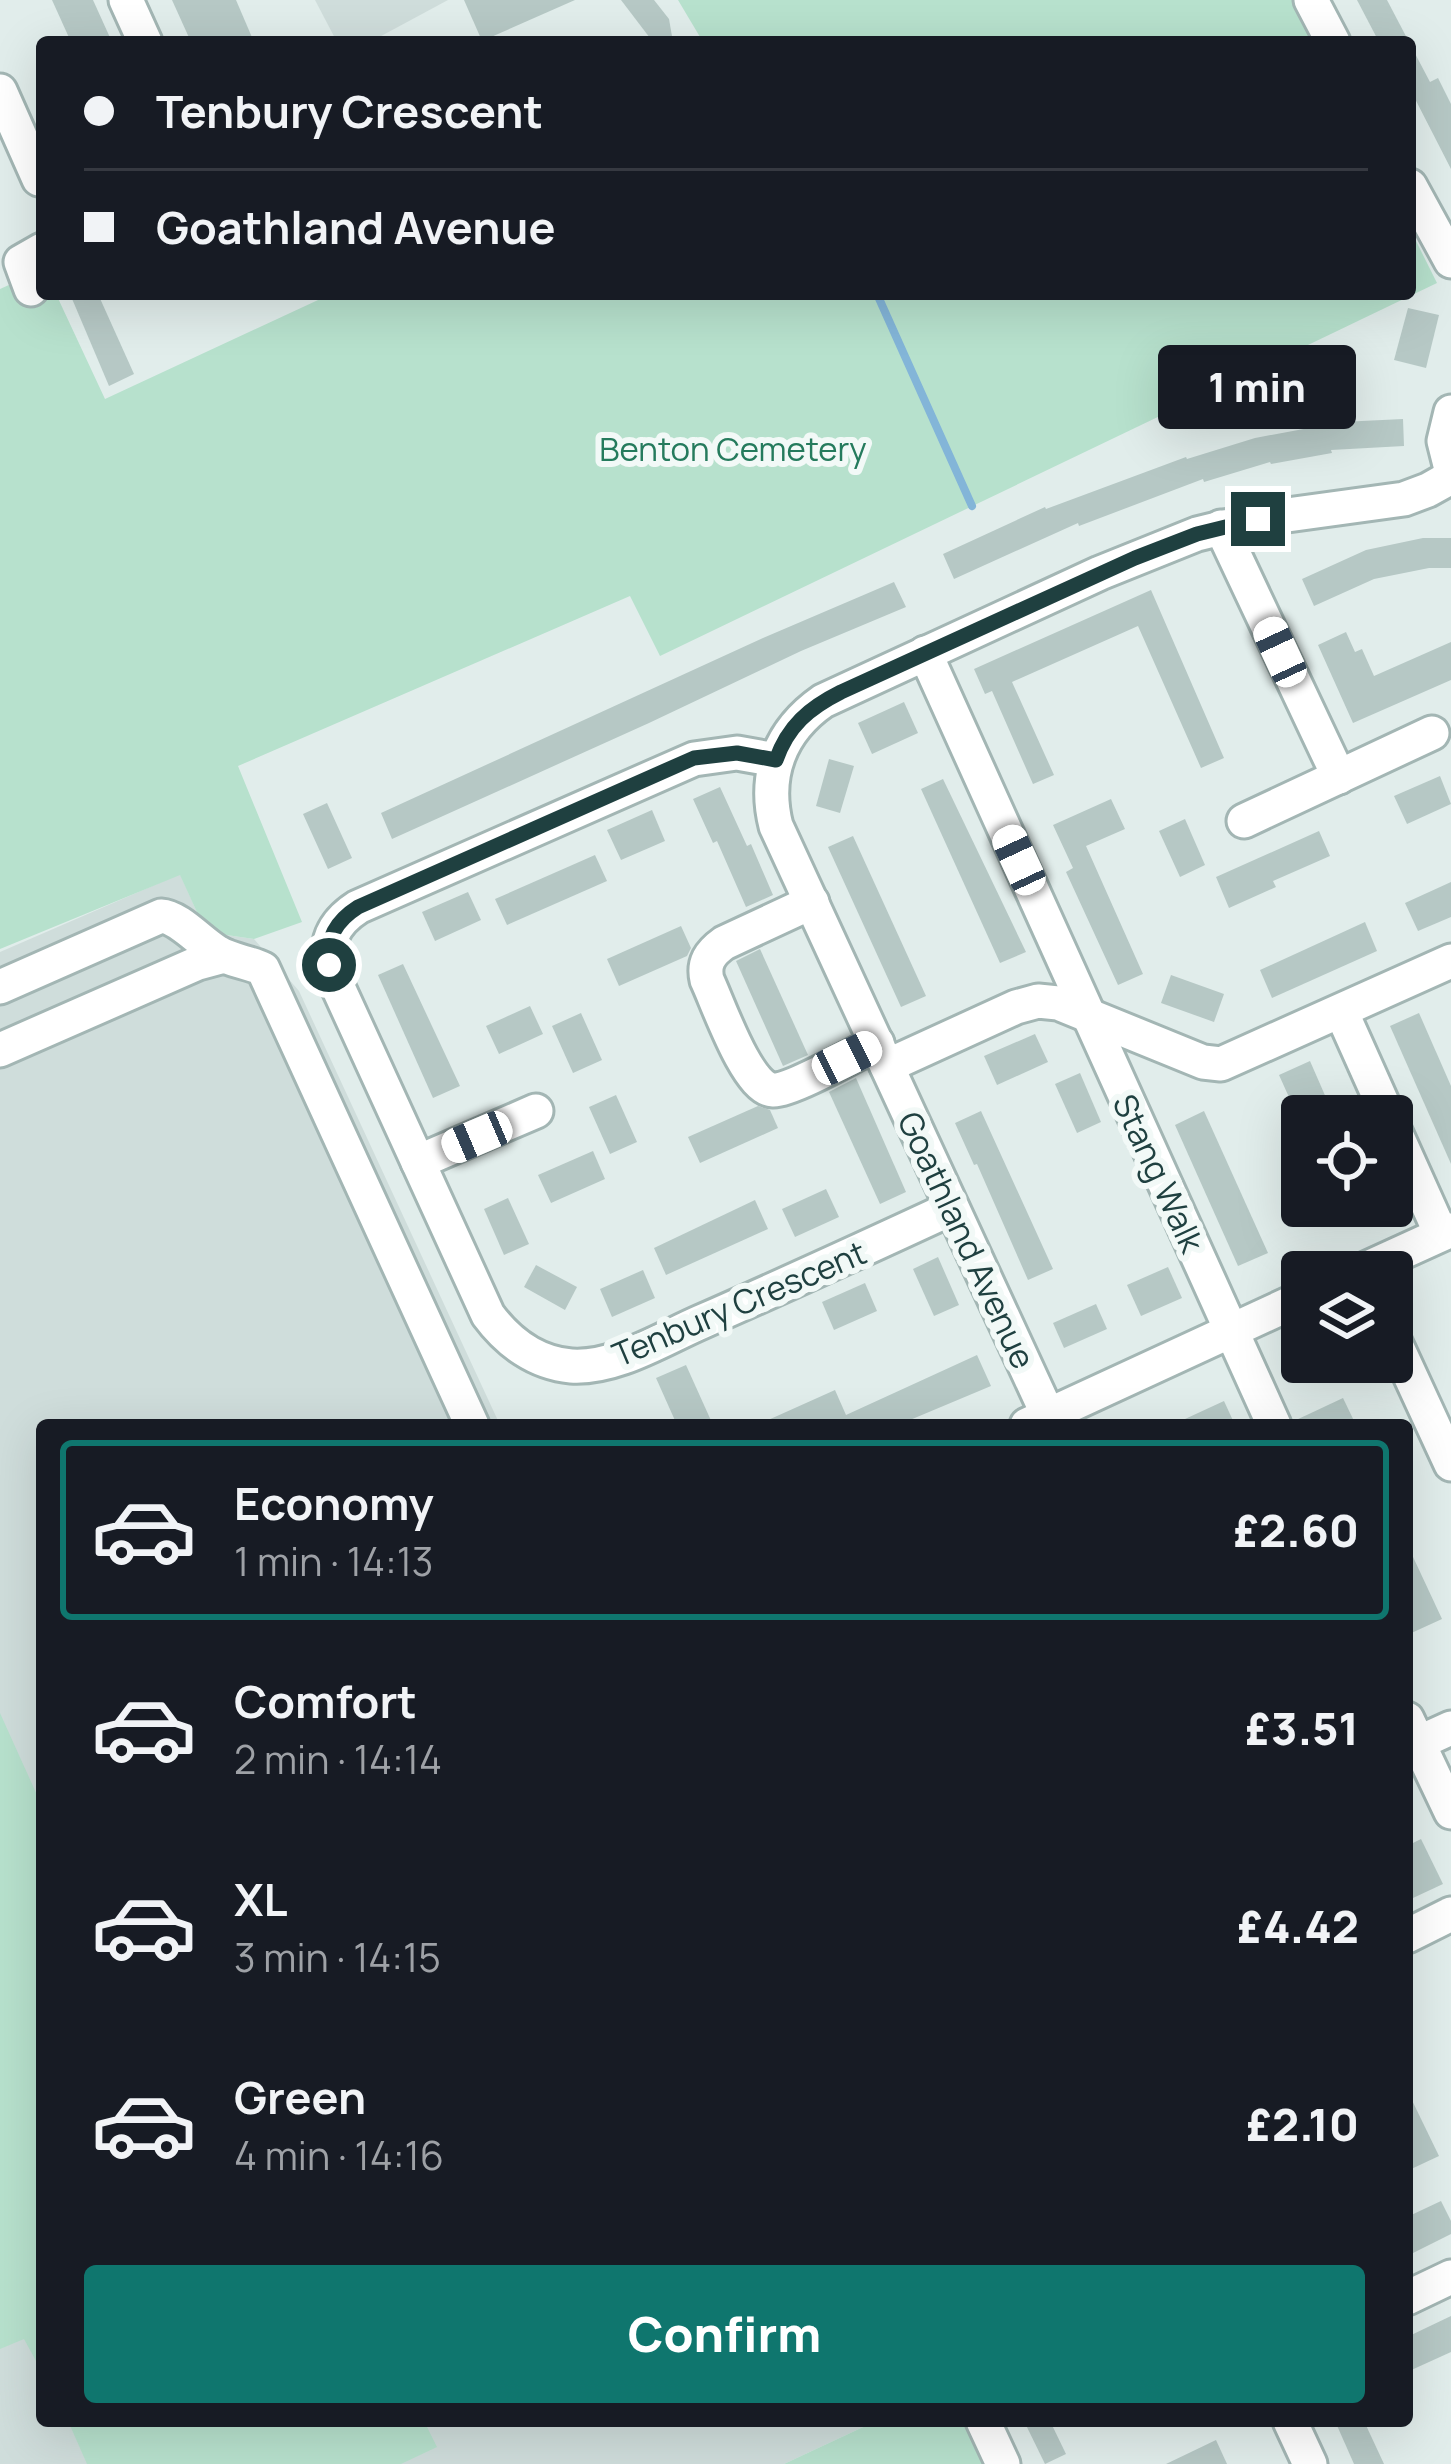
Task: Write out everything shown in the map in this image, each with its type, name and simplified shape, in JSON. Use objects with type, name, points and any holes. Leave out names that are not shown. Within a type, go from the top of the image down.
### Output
[{"type":"street","points":[[126,0],[143,36]]},
{"type":"street","points":[[1311,0],[1330,36]]},
{"type":"street","points":[[0,91],[36,172]]},
{"type":"street","points":[[1416,197],[1451,261]]},
{"type":"street","points":[[776,760],[789,733],[810,710],[841,692],[1135,558],[1221,527],[1404,499],[1428,490],[1451,473],[1444,441],[1451,412]]},
{"type":"street","points":[[1221,527],[1339,777]]},
{"type":"street","name":"Stang Walk","points":[[925,653],[1271,1419]]},
{"type":"street","points":[[1244,821],[1432,733]]},
{"type":"street","name":"Tenbury Crescent","points":[[776,760],[737,753],[694,758],[358,907],[337,924],[329,943],[329,965],[488,1315],[526,1351],[553,1363],[569,1366],[623,1356],[952,1208]]},
{"type":"street","name":"Goathland Avenue","points":[[776,760],[770,793],[783,843],[952,1208],[1038,1419]]},
{"type":"street","points":[[812,902],[724,943],[712,952],[706,966],[707,980],[749,1072],[760,1085],[779,1090],[1027,1003],[1047,1001],[1211,1064],[1229,1062],[1451,961]]},
{"type":"street","points":[[0,987],[161,916],[173,917],[224,956],[256,965],[266,974],[469,1419]]},
{"type":"street","points":[[0,1050],[198,963],[224,956]]},
{"type":"street","points":[[1341,1011],[1379,1095]]},
{"type":"street","points":[[418,1162],[536,1111]]},
{"type":"street","points":[[1406,1251],[1446,1232],[1413,1167]]},
{"type":"street","points":[[1040,1419],[1281,1308]]},
{"type":"street","points":[[1413,1382],[1451,1464]]},
{"type":"street","points":[[1451,1728],[1413,1731],[1451,1812]]},
{"type":"street","points":[[1413,1933],[1451,1914]]},
{"type":"street","points":[[1413,2295],[1451,2277]]},
{"type":"street","points":[[986,2427],[1003,2464]]},
{"type":"street","points":[[1293,2427],[1310,2464]]},
{"type":"shaded area","points":[[315,0],[448,0],[381,36],[334,36]]},
{"type":"shaded area","points":[[180,874],[206,932],[254,939],[299,991],[497,1419],[36,1419],[36,2427],[863,2427],[784,2464],[0,2464],[0,952]]},
{"type":"green space","points":[[678,0],[1298,0],[1315,36],[699,36]]},
{"type":"green space","points":[[1416,241],[1437,283],[1416,293]]},
{"type":"green space","name":"Benton Cemetery","points":[[36,273],[36,300],[59,300],[105,399],[318,300],[1402,300],[660,656],[630,596],[238,766],[302,922],[254,939],[206,932],[180,875],[0,949],[0,289]]},
{"type":"green space","points":[[0,1713],[36,1793],[36,2361],[24,2339],[0,2349]]},
{"type":"green space","points":[[71,2427],[427,2427],[437,2447],[401,2464],[87,2464]]},
{"type":"green space","points":[[863,2427],[976,2427],[993,2464],[784,2464]]},
{"type":"building","points":[[52,0],[93,0],[109,36],[68,36]]},
{"type":"building","points":[[172,0],[236,0],[251,36],[188,36]]},
{"type":"building","points":[[464,0],[575,0],[493,36],[480,36]]},
{"type":"building","points":[[621,0],[654,0],[669,19],[672,36],[648,36]]},
{"type":"building","points":[[1357,0],[1387,0],[1406,36],[1376,36]]},
{"type":"building","points":[[1416,55],[1430,82],[1438,78],[1451,104],[1451,169],[1416,101]]},
{"type":"building","points":[[73,300],[101,300],[134,374],[109,386]]},
{"type":"building","points":[[1408,308],[1439,315],[1426,368],[1394,360]]},
{"type":"building","points":[[1403,419],[1404,446],[1331,450],[1203,479],[1078,523],[954,579],[943,554],[1045,507],[1186,457],[1341,422]]},
{"type":"building","points":[[1423,538],[1451,538],[1451,568],[1374,579],[1314,606],[1302,579],[1366,550]]},
{"type":"building","points":[[894,582],[906,607],[392,839],[381,813]]},
{"type":"building","points":[[1151,590],[1224,758],[1201,768],[1138,626],[1012,682],[1054,775],[1033,784],[992,691],[985,694],[974,669]]},
{"type":"building","points":[[1346,632],[1355,652],[1362,649],[1374,676],[1451,642],[1451,680],[1353,723],[1318,645]]},
{"type":"building","points":[[904,702],[918,733],[872,754],[858,723]]},
{"type":"building","points":[[829,759],[854,766],[840,813],[816,806]]},
{"type":"building","points":[[1440,776],[1451,804],[1407,824],[1394,796]]},
{"type":"building","points":[[943,779],[1026,952],[1000,963],[921,789]]},
{"type":"building","points":[[720,787],[773,895],[746,907],[693,799]]},
{"type":"building","points":[[1111,799],[1125,829],[1086,846],[1143,974],[1118,985],[1066,872],[1073,868],[1053,825]]},
{"type":"building","points":[[327,803],[352,858],[328,869],[303,814]]},
{"type":"building","points":[[652,810],[665,841],[621,860],[607,830]]},
{"type":"building","points":[[1185,819],[1205,865],[1180,877],[1159,831]]},
{"type":"building","points":[[1319,831],[1330,856],[1273,881],[1276,887],[1229,908],[1216,877]]},
{"type":"building","points":[[853,836],[926,996],[901,1007],[828,847]]},
{"type":"building","points":[[595,855],[607,881],[507,925],[495,899]]},
{"type":"building","points":[[1451,882],[1451,917],[1418,931],[1405,903]]},
{"type":"building","points":[[468,892],[481,920],[435,941],[422,912]]},
{"type":"building","points":[[1365,922],[1377,951],[1272,998],[1260,970]]},
{"type":"building","points":[[681,926],[691,948],[687,956],[619,986],[607,959]]},
{"type":"building","points":[[760,949],[808,1055],[783,1066],[736,961]]},
{"type":"building","points":[[403,964],[460,1086],[433,1098],[378,975]]},
{"type":"building","points":[[1171,975],[1224,994],[1214,1022],[1161,1003]]},
{"type":"building","points":[[530,1006],[543,1034],[499,1054],[486,1026]]},
{"type":"building","points":[[581,1013],[602,1060],[573,1073],[552,1026]]},
{"type":"building","points":[[1419,1013],[1451,1086],[1451,1164],[1390,1026]]},
{"type":"building","points":[[1035,1034],[1048,1062],[997,1085],[984,1056]]},
{"type":"building","points":[[1310,1061],[1325,1095],[1288,1095],[1279,1075]]},
{"type":"building","points":[[1080,1073],[1101,1122],[1077,1133],[1055,1084]]},
{"type":"building","points":[[856,1078],[906,1192],[880,1204],[829,1092]]},
{"type":"building","points":[[616,1095],[637,1142],[610,1154],[589,1107]]},
{"type":"building","points":[[758,1106],[770,1110],[778,1128],[700,1163],[688,1137]]},
{"type":"building","points":[[981,1111],[1053,1269],[1028,1280],[955,1123]]},
{"type":"building","points":[[1204,1111],[1268,1253],[1238,1266],[1175,1125]]},
{"type":"building","points":[[593,1151],[605,1179],[551,1203],[538,1175]]},
{"type":"building","points":[[826,1189],[839,1217],[795,1237],[782,1209]]},
{"type":"building","points":[[508,1198],[529,1244],[504,1255],[484,1209]]},
{"type":"building","points":[[755,1200],[768,1229],[666,1275],[654,1248]]},
{"type":"building","points":[[938,1257],[959,1305],[934,1316],[913,1269]]},
{"type":"building","points":[[536,1265],[577,1287],[565,1310],[524,1287]]},
{"type":"building","points":[[1168,1267],[1182,1298],[1141,1316],[1127,1285]]},
{"type":"building","points":[[643,1270],[655,1298],[612,1317],[600,1289]]},
{"type":"building","points":[[865,1283],[877,1311],[834,1330],[822,1302]]},
{"type":"building","points":[[1096,1304],[1107,1329],[1064,1348],[1053,1323]]},
{"type":"building","points":[[977,1355],[991,1386],[912,1419],[770,1419],[835,1390],[846,1415]]},
{"type":"building","points":[[686,1365],[710,1419],[674,1419],[656,1378]]},
{"type":"building","points":[[1343,1398],[1353,1419],[1298,1419]]},
{"type":"building","points":[[1224,1401],[1232,1419],[1185,1419]]},
{"type":"building","points":[[1413,1557],[1442,1619],[1413,1632]]},
{"type":"building","points":[[1421,1839],[1443,1884],[1413,1898],[1413,1843]]},
{"type":"building","points":[[1413,2102],[1439,2156],[1413,2168]]},
{"type":"building","points":[[1441,2201],[1451,2221],[1451,2234],[1413,2253],[1413,2214]]},
{"type":"building","points":[[1451,2316],[1451,2352],[1413,2369],[1413,2334]]},
{"type":"building","points":[[1027,2427],[1053,2427],[1066,2454],[1045,2464]]},
{"type":"building","points":[[1338,2427],[1367,2427],[1384,2464],[1354,2464]]},
{"type":"building","points":[[1216,2440],[1227,2464],[1166,2464]]},
{"type":"waterway","points":[[880,300],[972,506]]},
{"type":"route","points":[[329,965],[333,930],[358,907],[694,758],[737,753],[776,760],[798,720],[823,701],[1135,558],[1197,534],[1258,519]]}]
